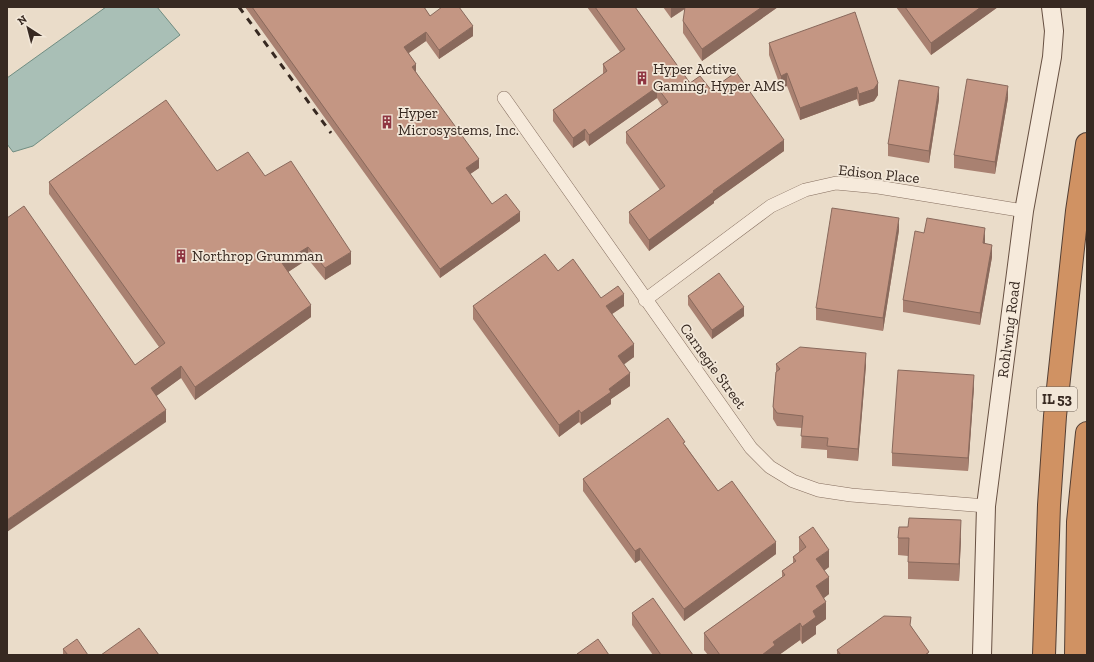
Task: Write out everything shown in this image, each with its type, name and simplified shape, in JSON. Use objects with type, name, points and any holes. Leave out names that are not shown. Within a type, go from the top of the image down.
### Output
[{"type":"highway","name":"IL 53","points":[[1044,655],[1049,505],[1055,416],[1077,211],[1087,144]]},
{"type":"highway","points":[[1076,644],[1078,522],[1087,433]]},
{"type":"main road","name":"Rohlwing Road","points":[[982,655],[986,506],[1024,212],[1052,57],[1054,30],[1051,7]]},
{"type":"street","name":"Carnegie Street","points":[[504,98],[645,300],[724,408],[751,448],[770,467],[793,481],[818,490],[852,495],[986,506]]},
{"type":"street","name":"Edison Place","points":[[645,300],[771,206],[805,190],[836,182],[878,187],[1024,212]]},
{"type":"shaded area","points":[[106,7],[157,7],[180,35],[33,146],[13,152],[7,144],[7,78]]},
{"type":"building","name":"Hyper Microsystems, Inc.","points":[[252,7],[424,7],[430,16],[442,7],[459,7],[473,26],[439,50],[426,32],[404,47],[416,64],[412,67],[479,159],[466,168],[492,204],[506,194],[520,212],[440,269]]},
{"type":"building","points":[[595,7],[635,7],[690,83],[700,76],[711,90],[736,72],[784,140],[713,191],[714,192],[649,240],[629,212],[665,186],[626,132],[668,102],[657,87],[589,135],[585,129],[573,138],[553,110],[607,71],[603,64],[625,49]]},
{"type":"building","points":[[685,7],[762,7],[702,49],[683,21]]},
{"type":"building","points":[[905,7],[981,7],[931,43]]},
{"type":"building","points":[[855,12],[878,83],[874,89],[859,94],[857,87],[800,108],[787,73],[781,76],[769,43]]},
{"type":"building","points":[[967,79],[1008,86],[995,162],[954,155]]},
{"type":"building","points":[[899,80],[939,87],[929,151],[888,144]]},
{"type":"building","points":[[166,100],[217,171],[248,152],[265,176],[291,161],[351,252],[325,268],[308,247],[282,263],[311,305],[195,387],[181,366],[151,388],[166,410],[7,520],[7,218],[24,206],[135,365],[165,343],[49,182]]},
{"type":"building","points":[[832,208],[899,218],[883,318],[816,308]]},
{"type":"building","points":[[927,218],[985,228],[983,243],[992,245],[980,313],[903,300],[915,231],[924,233]]},
{"type":"building","points":[[545,254],[558,271],[573,259],[601,298],[618,286],[624,294],[606,306],[634,344],[618,356],[630,373],[609,389],[611,392],[581,413],[579,410],[559,425],[473,306]]},
{"type":"building","points":[[719,273],[744,307],[712,330],[688,296]]},
{"type":"building","points":[[800,347],[866,353],[858,449],[827,446],[828,438],[801,436],[803,416],[777,413],[773,407],[776,372],[780,369],[776,364]]},
{"type":"building","points":[[898,370],[974,375],[968,458],[892,453]]},
{"type":"building","points":[[668,418],[685,442],[683,443],[718,491],[732,481],[776,542],[684,609],[640,548],[635,551],[583,479]]},
{"type":"building","points":[[909,518],[961,520],[959,564],[908,562],[909,538],[898,538],[899,527],[908,527]]},
{"type":"building","points":[[813,527],[829,550],[816,559],[829,577],[816,586],[826,602],[813,611],[816,617],[802,627],[800,623],[773,642],[775,645],[762,655],[720,655],[704,633],[785,575],[782,571],[796,561],[793,557],[806,547],[799,537]]},
{"type":"building","points":[[653,598],[693,655],[661,655],[632,613]]},
{"type":"building","points":[[884,616],[911,617],[910,625],[929,652],[925,655],[841,655],[837,650]]},
{"type":"building","points":[[139,628],[159,655],[101,655]]},
{"type":"building","points":[[77,639],[88,655],[68,655],[63,649]]},
{"type":"building","points":[[598,639],[609,655],[577,655],[577,654]]},
{"type":"railway","points":[[239,7],[331,133]]},
{"type":"place","name":"Hyper Active Gaming, Hyper AMS","points":[[642,78]]},
{"type":"place","name":"Hyper Microsystems, Inc.","points":[[387,122]]},
{"type":"place","name":"Northrop Grumman","points":[[181,256]]}]
